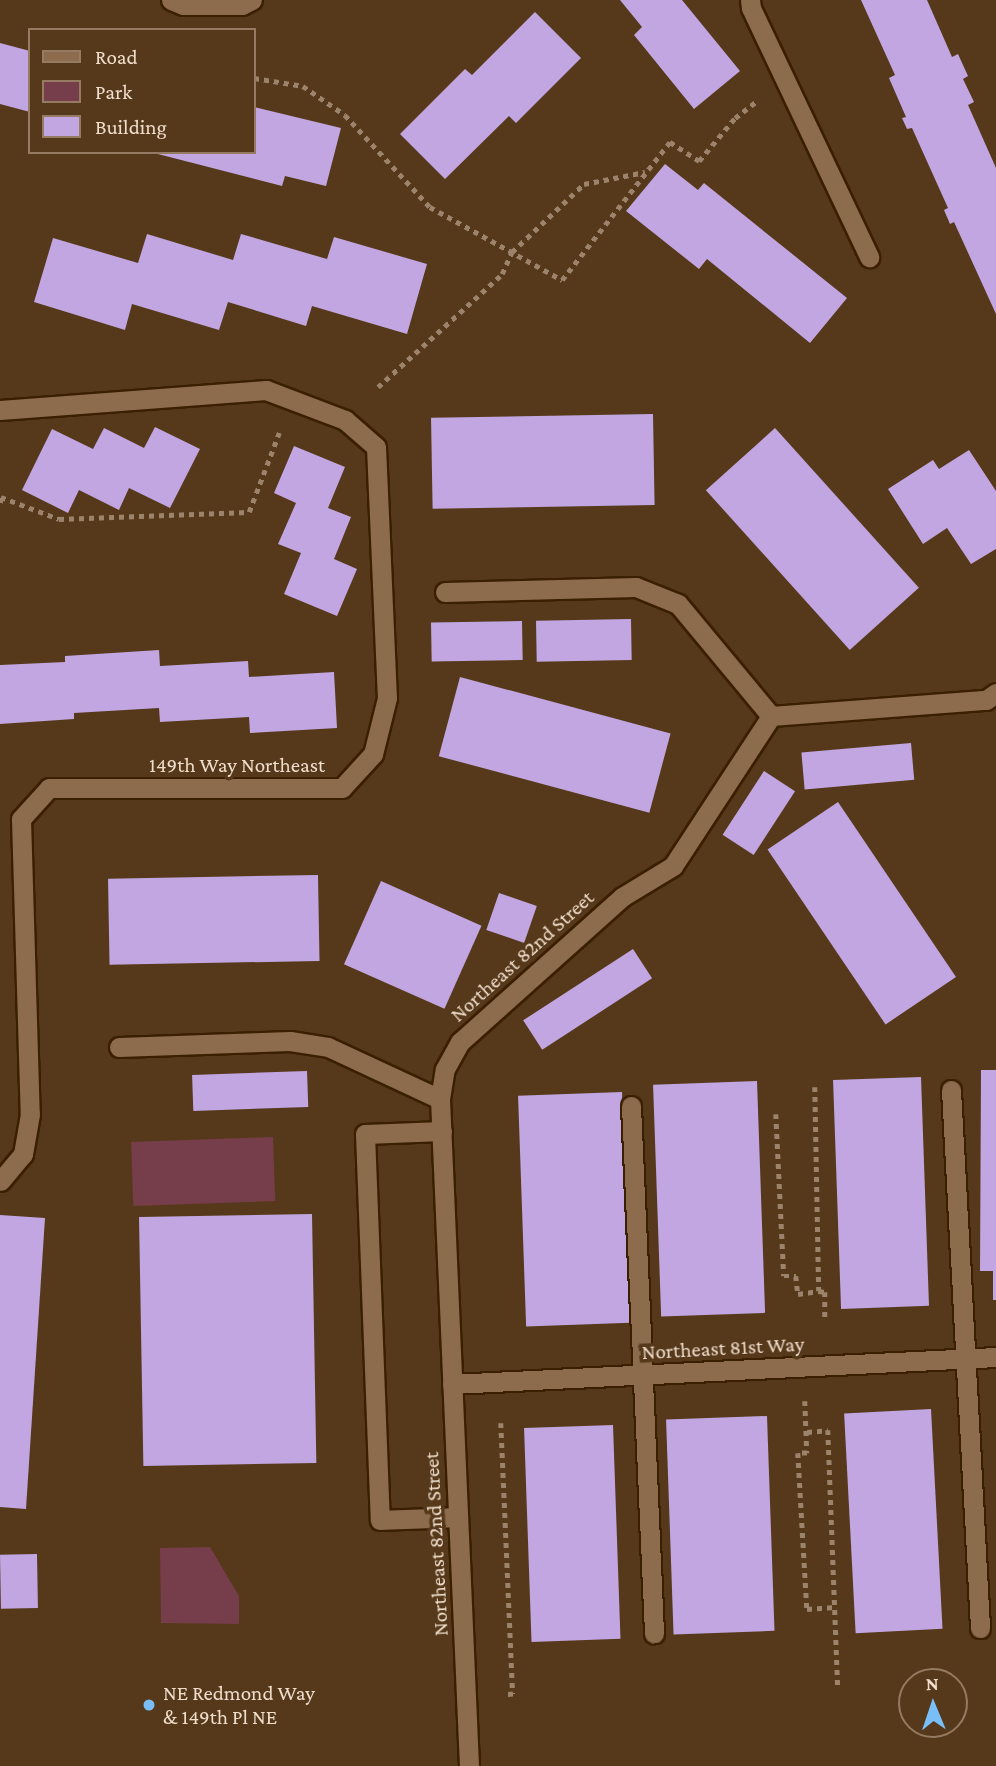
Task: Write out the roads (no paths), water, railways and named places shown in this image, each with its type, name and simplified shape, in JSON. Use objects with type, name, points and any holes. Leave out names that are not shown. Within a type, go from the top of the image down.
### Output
[{"type":"street","points":[[171,0],[183,5],[242,5],[252,0]]},
{"type":"street","points":[[750,0],[751,8],[869,257]]},
{"type":"street","name":"149th Way Northeast","points":[[0,410],[266,390],[345,420],[376,447],[387,698],[373,754],[342,788],[49,788],[21,819],[30,1114],[23,1154],[0,1181]]},
{"type":"street","points":[[445,592],[635,587],[678,604],[771,716],[986,700],[996,694]]},
{"type":"street","name":"Northeast 82nd Street","points":[[469,1766],[440,1100],[445,1069],[460,1042],[622,897],[673,866],[771,716]]},
{"type":"street","points":[[119,1047],[290,1041],[328,1046],[440,1100]]},
{"type":"street","points":[[951,1090],[980,1628]]},
{"type":"street","points":[[631,1107],[654,1633]]},
{"type":"street","points":[[442,1131],[365,1134],[380,1520],[458,1517]]},
{"type":"street","name":"Northeast 81st Way","points":[[452,1384],[996,1357]]},
{"type":"place","name":"NE Redmond Way & 149th Pl NE","points":[[149,1705]]}]
